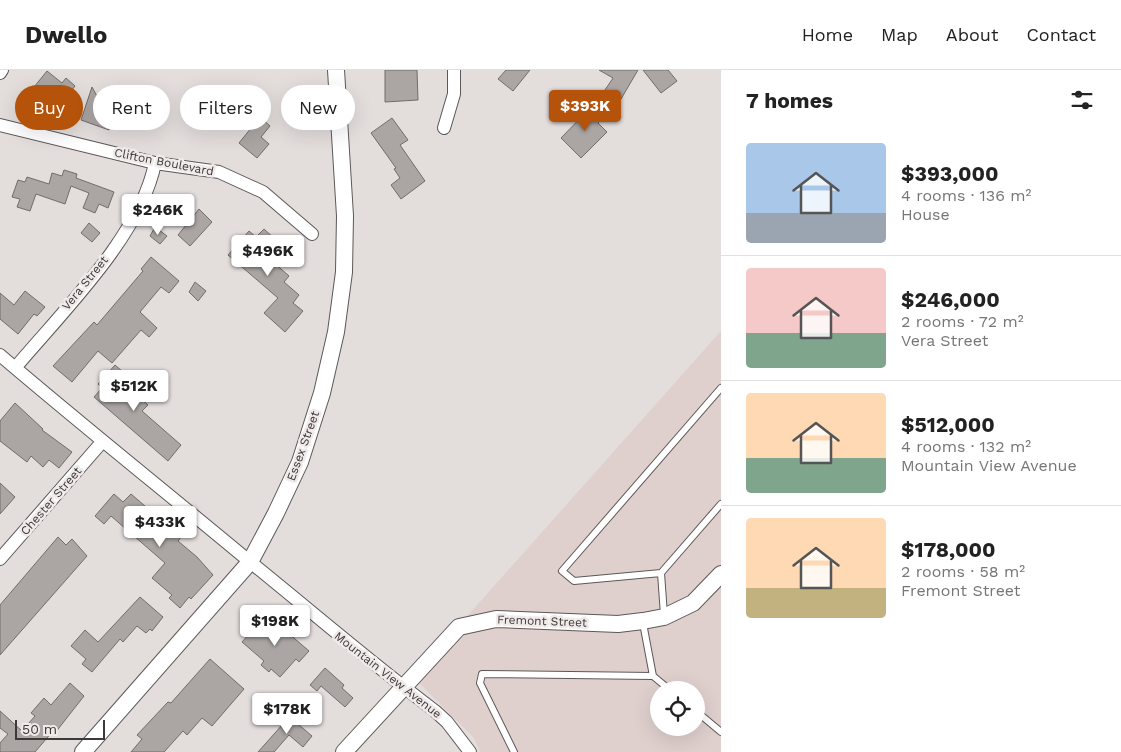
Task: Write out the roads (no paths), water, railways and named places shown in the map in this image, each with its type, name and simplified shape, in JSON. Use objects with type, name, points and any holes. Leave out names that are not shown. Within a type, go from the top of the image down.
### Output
[{"type":"street","name":"Essex Street","points":[[83,752],[250,562],[300,462],[322,393],[336,332],[344,272],[345,216],[336,70]]},
{"type":"street","points":[[444,128],[454,94],[454,70]]},
{"type":"street","name":"Clifton Boulevard","points":[[0,125],[154,163],[219,172],[263,192],[312,234]]},
{"type":"street","name":"Vera Street","points":[[14,368],[118,241],[150,184],[154,163]]},
{"type":"street","name":"Mountain View Avenue","points":[[0,355],[102,442],[323,624],[447,722],[470,752]]},
{"type":"street","name":"Chester Street","points":[[0,558],[102,442]]},
{"type":"street","name":"Fremont Street","points":[[344,752],[459,626],[496,618],[618,624],[642,622],[664,617],[692,602],[721,574]]},
{"type":"lane","points":[[721,388],[562,570],[574,581],[661,573],[721,504]]},
{"type":"lane","points":[[661,573],[664,617]]},
{"type":"lane","points":[[642,622],[653,676]]},
{"type":"lane","points":[[514,752],[480,683],[482,674],[653,676],[659,681]]},
{"type":"lane","points":[[705,719],[721,732]]}]
